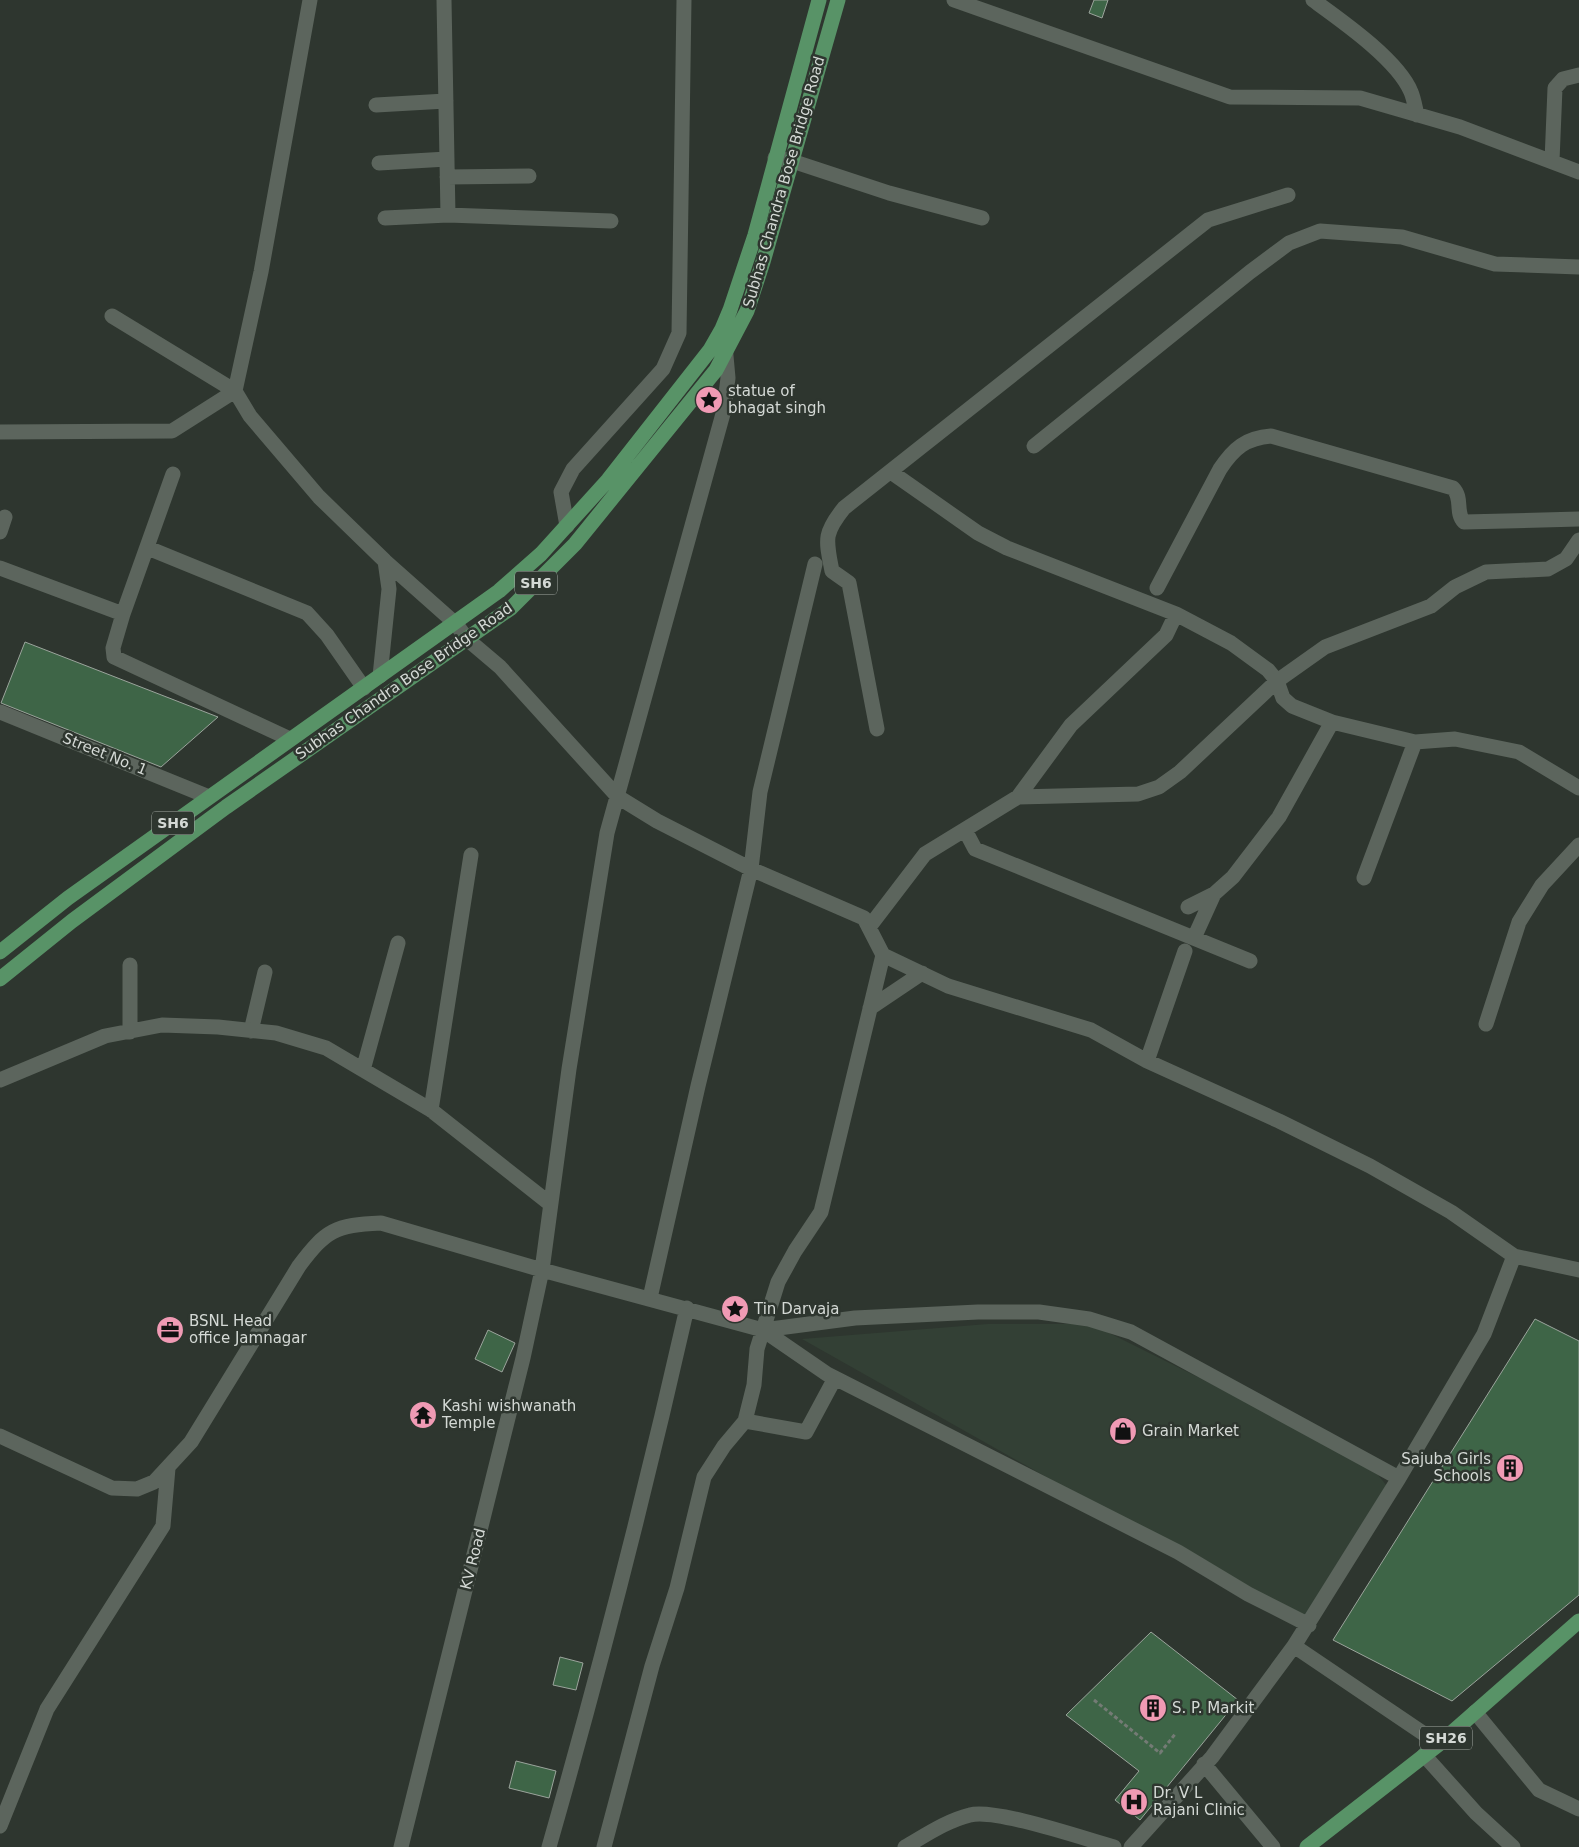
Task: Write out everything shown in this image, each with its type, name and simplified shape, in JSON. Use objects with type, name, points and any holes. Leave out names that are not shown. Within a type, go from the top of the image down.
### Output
[{"type":"main road","name":"Subhas Chandra Bose Bridge Road","points":[[0,952],[68,898],[290,739],[456,624],[499,591],[540,554],[614,473],[710,350],[722,329],[755,235],[819,0]]},
{"type":"main road","name":"Subhas Chandra Bose Bridge Road","points":[[0,979],[72,921],[226,808],[510,608],[575,544],[690,404],[727,352],[752,295],[838,1]]},
{"type":"main road","name":"SH26","points":[[1306,1847],[1438,1744],[1579,1621]]},
{"type":"street","points":[[0,432],[172,431],[235,391],[261,272],[310,0]]},
{"type":"street","points":[[444,0],[448,215]]},
{"type":"street","points":[[567,526],[561,492],[573,469],[663,369],[679,333],[684,0]]},
{"type":"street","points":[[954,0],[1230,98],[1360,98],[1417,115],[1579,172]]},
{"type":"street","points":[[1313,0],[1361,34],[1399,74],[1411,91],[1417,115]]},
{"type":"street","points":[[1552,161],[1555,88],[1563,79],[1579,75]]},
{"type":"street","points":[[376,105],[446,101]]},
{"type":"street","points":[[775,158],[792,160],[889,193],[982,218]]},
{"type":"street","points":[[378,163],[447,159]]},
{"type":"street","points":[[447,177],[529,176]]},
{"type":"street","points":[[877,729],[849,583],[832,571],[826,540],[832,522],[844,508],[1208,220],[1288,195]]},
{"type":"street","points":[[385,218],[448,215],[611,221]]},
{"type":"street","points":[[1034,446],[1250,272],[1290,243],[1320,231],[1402,237],[1495,264],[1579,268]]},
{"type":"street","points":[[112,316],[235,391],[250,416],[319,497],[385,561],[456,624],[467,639],[500,667],[618,796],[656,821],[751,869],[864,918],[870,926],[883,955],[821,1212],[794,1251],[778,1282],[757,1349],[754,1385],[744,1421],[724,1446],[704,1477],[677,1588],[652,1666],[604,1847]]},
{"type":"street","name":"KV Road","points":[[401,1847],[523,1358],[542,1270],[549,1203],[607,833],[724,410],[728,378],[727,352],[722,329]]},
{"type":"street","points":[[1157,588],[1220,469],[1228,457],[1248,440],[1257,437],[1271,436],[1453,488],[1458,492],[1460,517],[1464,522],[1579,519]]},
{"type":"street","points":[[891,472],[978,533],[1008,548],[1176,614],[1231,643],[1258,661],[1277,681],[1286,702],[1332,722],[1415,742],[1455,739],[1519,752],[1579,788]]},
{"type":"street","points":[[173,474],[123,614],[113,648],[114,656],[290,739]]},
{"type":"street","points":[[0,532],[5,517]]},
{"type":"street","points":[[1018,797],[1138,794],[1159,787],[1180,772],[1277,681],[1325,647],[1431,606],[1455,587],[1486,572],[1548,569],[1566,559],[1579,540]]},
{"type":"street","points":[[148,548],[307,613],[326,635],[364,688]]},
{"type":"street","points":[[380,676],[389,590],[385,561]]},
{"type":"street","points":[[650,1298],[698,1086],[751,869],[760,792],[815,564]]},
{"type":"street","points":[[0,568],[123,614]]},
{"type":"street","points":[[870,926],[925,854],[1018,797],[1071,725],[1166,635],[1176,614]]},
{"type":"street","name":"Street No. 1","points":[[0,712],[209,797]]},
{"type":"street","points":[[1188,907],[1214,894],[1233,877],[1279,817],[1332,722]]},
{"type":"street","points":[[1364,878],[1415,742]]},
{"type":"street","points":[[965,830],[975,849],[1190,945],[1250,961]]},
{"type":"street","points":[[1486,1024],[1519,922],[1542,885],[1579,845]]},
{"type":"street","points":[[431,1110],[471,855]]},
{"type":"street","points":[[1147,1061],[1190,945],[1214,894]]},
{"type":"street","points":[[363,1070],[398,943]]},
{"type":"street","points":[[883,955],[948,986],[1090,1030],[1147,1061],[1279,1121],[1370,1166],[1451,1212],[1514,1256],[1579,1270]]},
{"type":"street","points":[[130,965],[130,1032]]},
{"type":"street","points":[[251,1031],[265,972]]},
{"type":"street","points":[[870,1008],[922,973]]},
{"type":"street","points":[[0,1080],[105,1036],[162,1025],[276,1033],[326,1048],[431,1110],[549,1203]]},
{"type":"street","points":[[0,1436],[112,1488],[137,1489],[154,1482],[191,1442],[298,1266],[313,1247],[332,1230],[353,1224],[381,1223],[542,1270],[763,1330],[835,1378],[1170,1548],[1248,1594],[1309,1625]]},
{"type":"street","points":[[1131,1847],[1204,1764],[1309,1625],[1484,1334],[1514,1256]]},
{"type":"street","points":[[549,1847],[594,1686],[643,1495],[686,1308]]},
{"type":"street","points":[[763,1330],[855,1318],[978,1312],[1039,1312],[1089,1318],[1131,1332],[1399,1478]]},
{"type":"street","points":[[744,1421],[806,1432],[835,1378]]},
{"type":"street","points":[[0,1826],[47,1709],[163,1526],[168,1468]]},
{"type":"street","points":[[1294,1646],[1438,1744]]},
{"type":"street","points":[[1475,1712],[1539,1790],[1579,1809]]},
{"type":"street","points":[[1424,1755],[1476,1813],[1514,1847]]},
{"type":"street","points":[[1204,1764],[1274,1847]]},
{"type":"street","points":[[905,1847],[949,1822],[972,1814],[996,1815],[1114,1847]]},
{"type":"path","points":[[1094,1700],[1160,1753],[1176,1733]]},
{"type":"shaded area","name":"Grain Market","points":[[988,1324],[1091,1324],[1310,1433],[1378,1475],[1387,1486],[1312,1627],[802,1339]]},
{"type":"building","points":[[1094,0],[1108,0],[1102,18],[1089,13]]},
{"type":"building","points":[[25,642],[218,717],[161,767],[1,703]]},
{"type":"building","name":"Sajuba Girls Schools","points":[[1535,1319],[1579,1341],[1579,1595],[1452,1701],[1333,1640]]},
{"type":"building","points":[[488,1330],[515,1343],[502,1372],[475,1359]]},
{"type":"building","name":"S. P. Markit","points":[[1151,1632],[1238,1700],[1140,1820],[1115,1800],[1139,1771],[1066,1715]]},
{"type":"building","points":[[560,1657],[583,1663],[576,1690],[553,1685]]},
{"type":"building","points":[[516,1761],[556,1771],[549,1798],[509,1788]]},
{"type":"place","name":"statue of bhagat singh","points":[[709,400]]},
{"type":"place","name":"Tin Darvaja","points":[[735,1309]]},
{"type":"place","name":"BSNL Head office Jamnagar","points":[[170,1330]]},
{"type":"place","name":"Kashi wishwanath Temple","points":[[423,1415]]},
{"type":"place","name":"Grain Market","points":[[1123,1431]]},
{"type":"place","name":"Sajuba Girls Schools","points":[[1510,1468]]},
{"type":"place","name":"S. P. Markit","points":[[1153,1708]]},
{"type":"place","name":"Dr. V L Rajani Clinic","points":[[1134,1802]]}]
